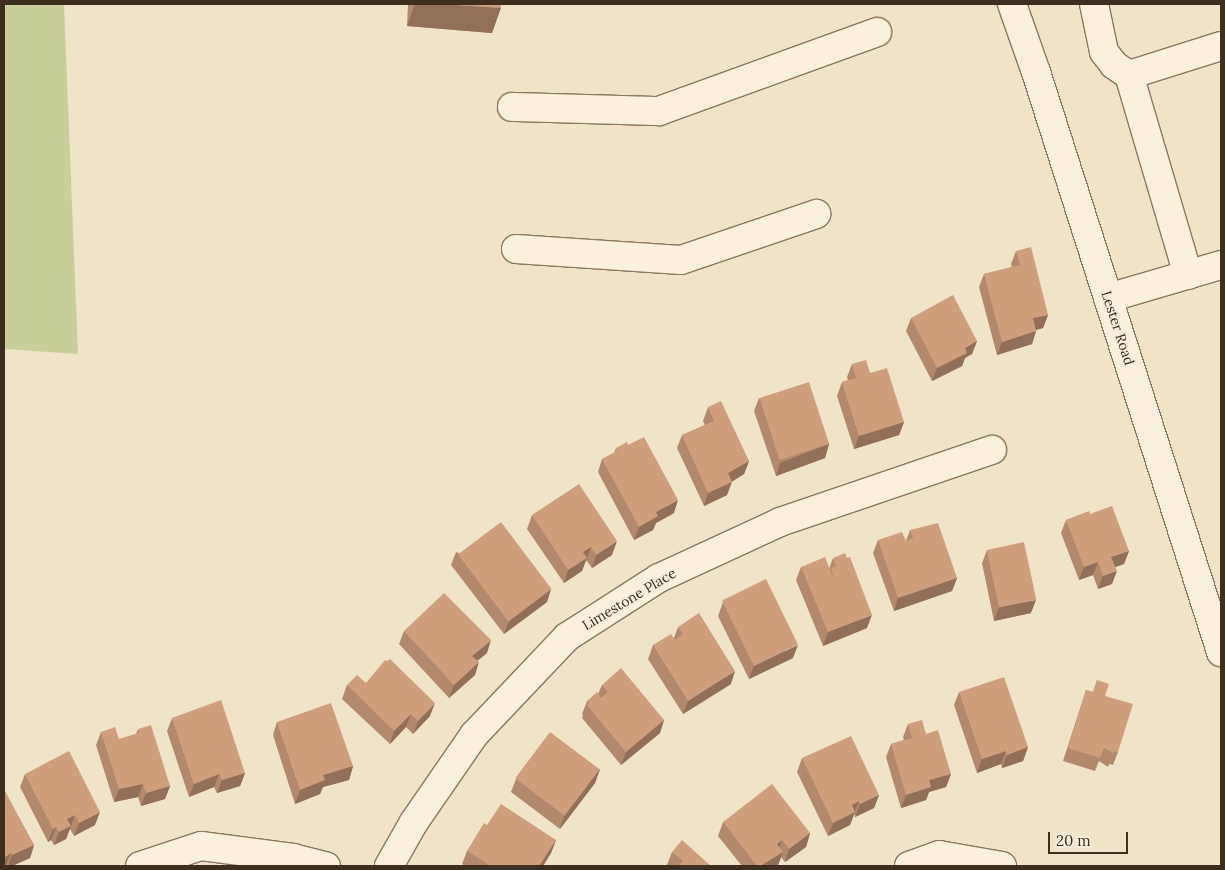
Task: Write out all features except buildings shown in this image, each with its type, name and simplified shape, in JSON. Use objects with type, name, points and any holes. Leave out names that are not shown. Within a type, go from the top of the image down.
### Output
[{"type":"street","name":"Lester Road","points":[[1012,4],[1221,652]]},
{"type":"street","points":[[1094,4],[1104,52],[1114,65],[1129,75],[1188,274]]},
{"type":"street","points":[[512,107],[659,111],[877,32]]},
{"type":"street","points":[[1129,75],[1221,46]]},
{"type":"street","points":[[516,249],[681,260],[816,214]]},
{"type":"street","points":[[1108,298],[1221,265]]},
{"type":"street","name":"Limestone Place","points":[[389,866],[414,822],[474,735],[567,637],[659,578],[780,522],[992,450]]},
{"type":"street","points":[[140,866],[201,846],[293,858],[326,866]]},
{"type":"street","points":[[909,866],[939,855],[1002,866]]},
{"type":"green space","points":[[4,4],[64,4],[78,354],[4,349]]}]
